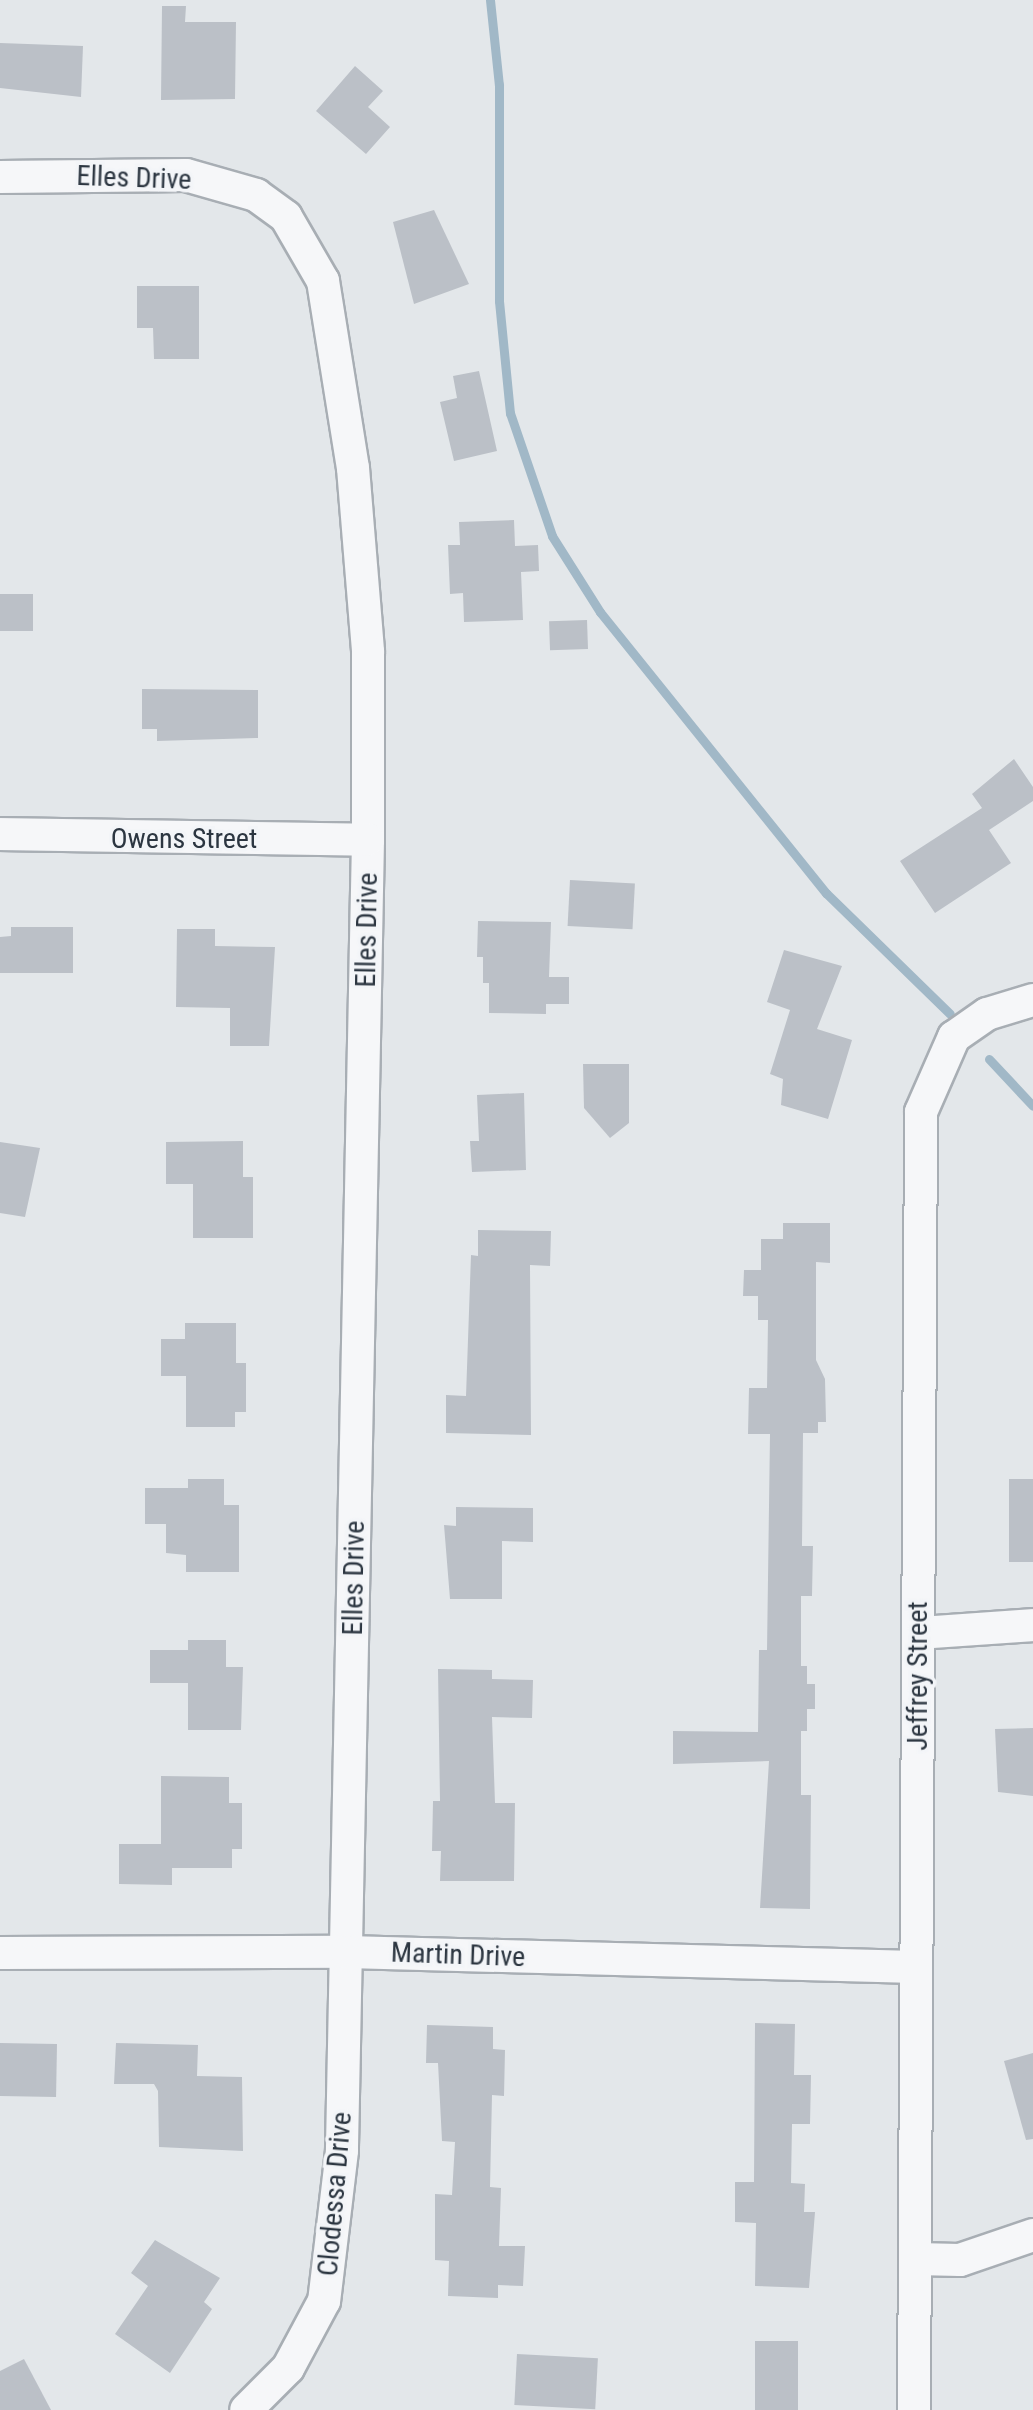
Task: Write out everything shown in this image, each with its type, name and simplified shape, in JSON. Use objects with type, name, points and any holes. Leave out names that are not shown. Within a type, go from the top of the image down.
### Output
[{"type":"street","name":"Elles Drive","points":[[0,177],[186,175],[256,195],[286,217],[323,281],[353,468],[366,621],[368,840],[347,1952]]},
{"type":"street","name":"Owens Street","points":[[0,834],[368,840]]},
{"type":"street","name":"Jeffrey Street","points":[[914,2410],[921,1112],[954,1037],[987,1014],[1033,1000]]},
{"type":"street","points":[[919,1633],[1033,1625]]},
{"type":"street","name":"Martin Drive","points":[[0,1953],[347,1952],[916,1967]]},
{"type":"street","name":"Clodessa Drive","points":[[246,2410],[288,2368],[324,2301],[337,2226],[347,1952]]},
{"type":"street","points":[[916,2259],[960,2260],[1033,2235]]},
{"type":"building","points":[[162,6],[186,6],[185,22],[236,22],[235,99],[161,100]]},
{"type":"building","points":[[0,43],[83,46],[81,97],[0,88]]},
{"type":"building","points":[[355,66],[383,91],[368,107],[390,127],[366,154],[316,111]]},
{"type":"building","points":[[434,210],[469,284],[414,304],[393,222]]},
{"type":"building","points":[[137,286],[199,286],[199,359],[154,359],[153,328],[137,328]]},
{"type":"building","points":[[479,371],[497,451],[454,461],[440,402],[457,398],[453,376]]},
{"type":"building","points":[[514,520],[515,546],[538,545],[539,571],[521,572],[523,620],[464,622],[463,593],[450,594],[448,545],[460,545],[459,522]]},
{"type":"building","points":[[0,594],[33,594],[33,631],[0,631]]},
{"type":"building","points":[[587,620],[588,649],[550,650],[549,621]]},
{"type":"building","points":[[142,689],[258,690],[258,738],[157,741],[157,729],[142,729]]},
{"type":"building","points":[[1014,759],[1033,787],[1033,801],[989,830],[1011,863],[935,913],[900,861],[982,808],[972,794]]},
{"type":"building","points":[[570,880],[635,883],[633,929],[568,926]]},
{"type":"building","points":[[478,921],[551,922],[549,977],[569,977],[569,1004],[546,1004],[546,1014],[489,1013],[489,983],[483,983],[483,957],[477,957]]},
{"type":"building","points":[[11,927],[73,927],[73,973],[0,973],[0,937],[11,936]]},
{"type":"building","points":[[177,929],[215,929],[215,946],[275,947],[269,1046],[230,1046],[230,1008],[176,1007]]},
{"type":"building","points":[[784,950],[842,966],[817,1029],[852,1040],[828,1119],[781,1105],[783,1079],[770,1074],[790,1010],[767,1002]]},
{"type":"building","points":[[583,1064],[629,1064],[629,1123],[610,1138],[584,1108]]},
{"type":"building","points":[[524,1093],[526,1170],[472,1172],[470,1141],[479,1141],[477,1095]]},
{"type":"building","points":[[243,1141],[243,1177],[253,1177],[253,1238],[193,1238],[193,1184],[166,1184],[166,1142]]},
{"type":"building","points":[[0,1142],[40,1148],[25,1217],[0,1213]]},
{"type":"building","points":[[783,1223],[830,1223],[830,1263],[816,1262],[816,1360],[825,1379],[826,1422],[818,1422],[818,1433],[803,1433],[802,1546],[813,1546],[812,1596],[801,1596],[801,1666],[807,1666],[807,1684],[815,1684],[815,1709],[807,1709],[807,1731],[801,1731],[801,1795],[811,1795],[810,1909],[760,1908],[769,1761],[673,1764],[673,1731],[758,1732],[759,1650],[767,1650],[770,1434],[748,1434],[749,1388],[767,1388],[768,1320],[758,1320],[758,1296],[743,1296],[744,1270],[761,1270],[761,1239],[783,1239]]},
{"type":"building","points":[[478,1230],[551,1231],[550,1266],[530,1265],[531,1435],[446,1433],[446,1395],[466,1396],[471,1255],[478,1256]]},
{"type":"building","points":[[185,1323],[236,1323],[236,1363],[246,1363],[246,1412],[235,1412],[235,1427],[186,1427],[186,1376],[161,1376],[161,1339],[185,1339]]},
{"type":"building","points":[[188,1479],[224,1479],[224,1505],[239,1505],[239,1572],[186,1572],[186,1555],[166,1553],[166,1524],[145,1524],[145,1488],[188,1488]]},
{"type":"building","points":[[1009,1479],[1033,1479],[1033,1562],[1009,1562]]},
{"type":"building","points":[[456,1507],[533,1508],[533,1542],[502,1541],[502,1599],[450,1599],[444,1525],[456,1526]]},
{"type":"building","points":[[188,1640],[226,1640],[226,1667],[243,1667],[241,1730],[188,1730],[188,1683],[150,1683],[150,1650],[188,1650]]},
{"type":"building","points":[[438,1669],[492,1670],[492,1679],[533,1680],[532,1718],[492,1717],[495,1803],[515,1803],[514,1881],[440,1881],[441,1851],[432,1851],[433,1801],[440,1801]]},
{"type":"building","points":[[1033,1728],[1033,1796],[998,1792],[995,1729]]},
{"type":"building","points":[[161,1776],[229,1777],[229,1803],[242,1803],[242,1849],[232,1849],[232,1868],[172,1868],[172,1885],[119,1884],[119,1844],[161,1844]]},
{"type":"building","points":[[755,2023],[795,2024],[794,2075],[811,2075],[810,2124],[792,2124],[791,2183],[805,2184],[804,2212],[815,2212],[809,2288],[755,2286],[756,2223],[735,2222],[735,2182],[754,2182]]},
{"type":"building","points":[[427,2025],[493,2027],[493,2049],[505,2050],[504,2096],[492,2095],[490,2187],[501,2188],[499,2246],[525,2246],[523,2286],[498,2285],[498,2298],[448,2296],[449,2261],[435,2260],[435,2194],[452,2195],[455,2142],[442,2141],[438,2063],[426,2063]]},
{"type":"building","points":[[0,2043],[57,2044],[56,2097],[0,2096]]},
{"type":"building","points":[[116,2043],[198,2045],[197,2076],[242,2077],[243,2151],[159,2147],[158,2091],[154,2084],[114,2084]]},
{"type":"building","points":[[1033,2053],[1033,2139],[1026,2140],[1004,2061]]},
{"type":"building","points":[[155,2240],[220,2278],[204,2302],[212,2309],[170,2373],[115,2334],[148,2286],[131,2273]]},
{"type":"building","points":[[755,2341],[798,2341],[798,2410],[755,2410]]},
{"type":"building","points":[[517,2354],[598,2358],[595,2409],[514,2405]]},
{"type":"building","points":[[24,2359],[51,2410],[0,2410],[0,2371]]},
{"type":"waterway","points":[[490,0],[499,85],[499,301],[510,413],[552,536],[600,612],[826,893],[950,1014]]},
{"type":"waterway","points":[[989,1059],[1033,1106]]}]
